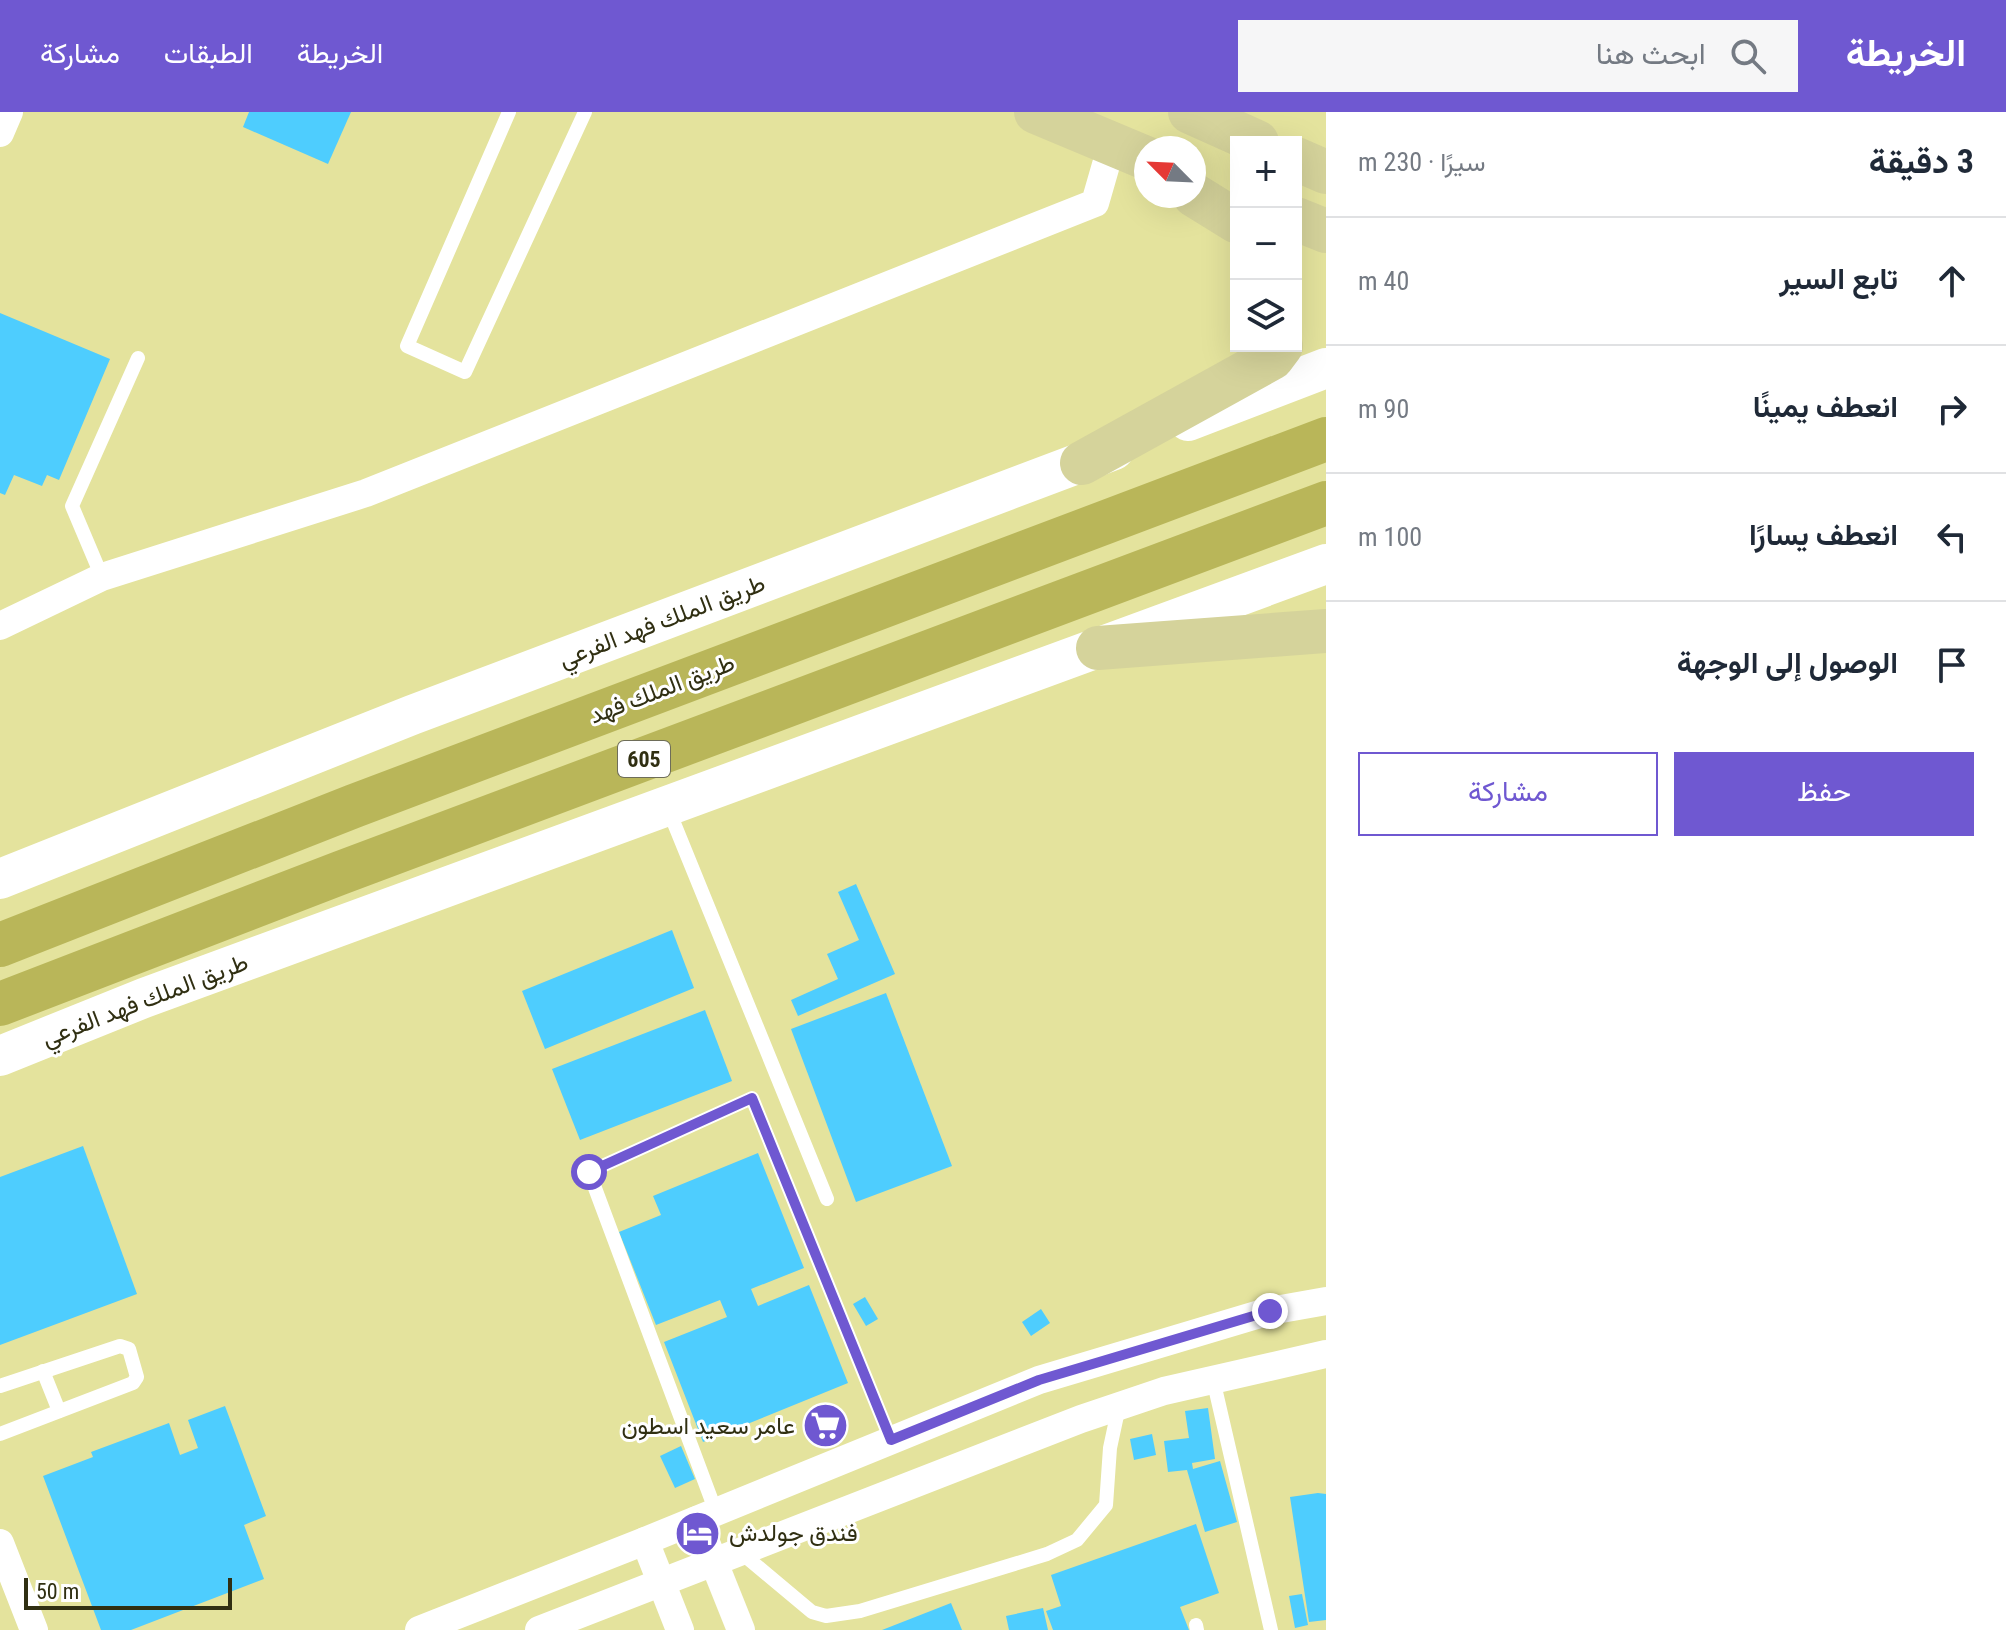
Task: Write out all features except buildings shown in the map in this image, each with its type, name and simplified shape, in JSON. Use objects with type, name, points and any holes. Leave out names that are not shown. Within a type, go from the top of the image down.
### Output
[{"type":"highway","name":"طريق الملك فهد","points":[[0,945],[354,806],[1326,439]]},
{"type":"highway","name":"605","points":[[0,1004],[355,867],[1308,510]]},
{"type":"main road","points":[[1036,112],[1134,156]]},
{"type":"main road","points":[[1225,128],[1260,136]]},
{"type":"main road","points":[[1302,145],[1326,150]]},
{"type":"main road","points":[[1302,162],[1326,172]]},
{"type":"main road","points":[[1206,182],[1230,192]]},
{"type":"main road","points":[[1206,202],[1230,217]]},
{"type":"main road","points":[[1302,221],[1326,231]]},
{"type":"main road","points":[[1082,463],[1272,358],[1276,352]]},
{"type":"main road","name":"طريق الملك فهد الفرعي","points":[[0,879],[412,715],[1326,368]]},
{"type":"main road","name":"طريق الملك فهد الفرعي","points":[[0,1056],[144,998],[1326,564]]},
{"type":"main road","points":[[1098,648],[1326,631]]},
{"type":"street","points":[[0,133],[9,112]]},
{"type":"street","points":[[0,626],[102,577],[366,493],[1095,203],[1134,157]]},
{"type":"street","points":[[419,1630],[1039,1380],[1270,1311],[1326,1301]]},
{"type":"street","points":[[539,1630],[1119,1406],[1213,1379],[1326,1354]]},
{"type":"street","points":[[707,1516],[726,1556],[741,1630]]},
{"type":"street","points":[[645,1541],[680,1630]]},
{"type":"street","points":[[0,1543],[34,1630]]},
{"type":"lane","points":[[509,112],[407,346],[465,372],[585,112]]},
{"type":"lane","points":[[102,577],[72,506],[138,358]]},
{"type":"lane","points":[[667,806],[827,1199]]},
{"type":"lane","points":[[707,1516],[589,1172],[752,1098],[891,1440]]},
{"type":"lane","points":[[0,1386],[120,1346],[129,1349],[137,1377],[133,1383],[0,1434]]},
{"type":"lane","points":[[43,1371],[59,1411]]},
{"type":"lane","points":[[1213,1379],[1271,1630]]},
{"type":"lane","points":[[726,1556],[812,1612],[826,1616],[860,1611],[1047,1554],[1077,1540],[1106,1505],[1110,1448],[1119,1406]]},
{"type":"place","name":"عامر سعيد اسطون","points":[[826,1426]]},
{"type":"place","name":"فندق جولدش","points":[[698,1533]]},
{"type":"route","points":[[589,1172],[752,1098],[891,1440],[1039,1380],[1270,1311]]}]
